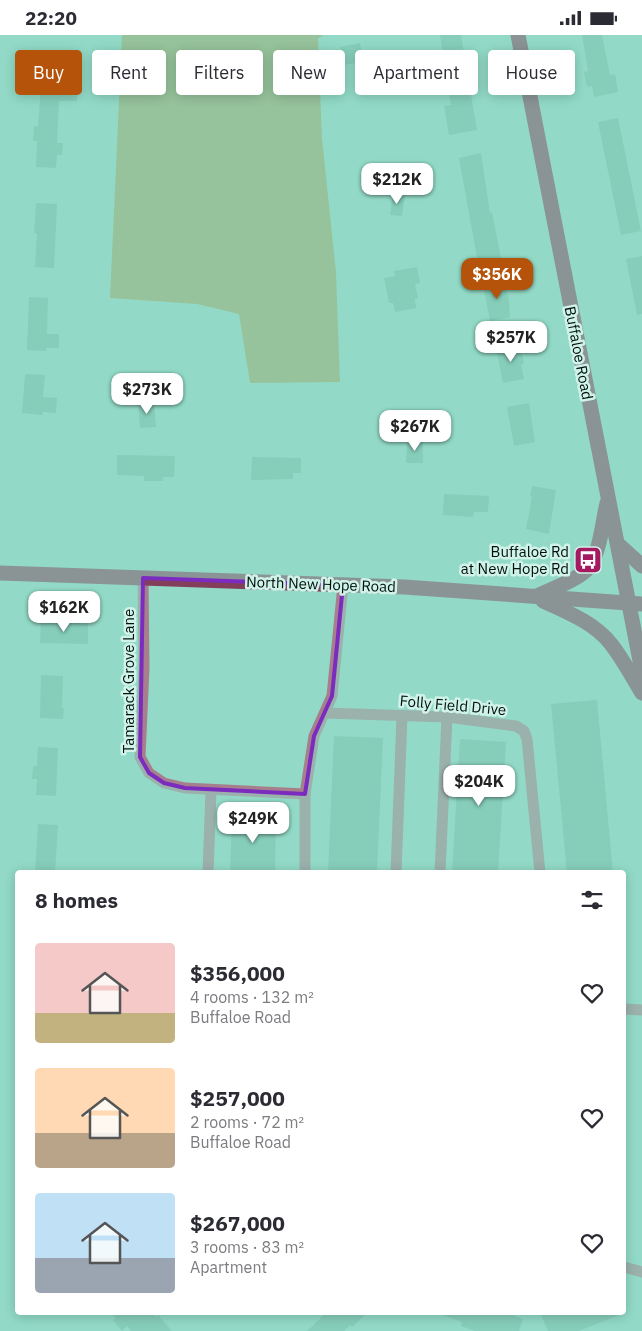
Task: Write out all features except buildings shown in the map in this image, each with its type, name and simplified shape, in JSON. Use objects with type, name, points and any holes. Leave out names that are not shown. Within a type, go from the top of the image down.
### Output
[{"type":"main road","name":"Buffaloe Road","points":[[518,35],[608,496],[618,544],[636,604],[642,671]]},
{"type":"main road","points":[[535,597],[582,574],[589,568],[596,555],[608,496]]},
{"type":"main road","points":[[618,544],[642,566]]},
{"type":"main road","name":"North New Hope Road","points":[[0,573],[404,587],[636,604]]},
{"type":"main road","points":[[535,597],[577,617],[603,635],[612,644],[642,693]]},
{"type":"street","name":"Tamarack Grove Lane","points":[[143,578],[144,668],[140,757],[149,773],[164,783],[185,788],[305,794]]},
{"type":"street","points":[[304,870],[305,794],[314,736],[332,697],[343,585]]},
{"type":"street","name":"Folly Field Drive","points":[[325,713],[447,717],[516,726],[524,731],[527,739],[540,870]]},
{"type":"street","points":[[396,870],[402,715]]},
{"type":"street","points":[[440,870],[447,717]]},
{"type":"street","points":[[208,870],[211,790]]},
{"type":"street","points":[[626,1009],[642,1010]]},
{"type":"street","points":[[626,1268],[642,1272]]},
{"type":"highlighted area","points":[[143,578],[343,585],[332,696],[314,736],[305,794],[185,788],[164,783],[149,773],[140,757]]},
{"type":"green space","points":[[122,35],[323,35],[318,39],[318,50],[273,50],[273,95],[320,95],[322,139],[336,272],[340,382],[250,383],[239,314],[197,304],[110,298],[119,95],[166,95],[166,50],[121,50]]},
{"type":"place","name":"Buffaloe Rd at New Hope Rd","points":[[588,560]]}]
